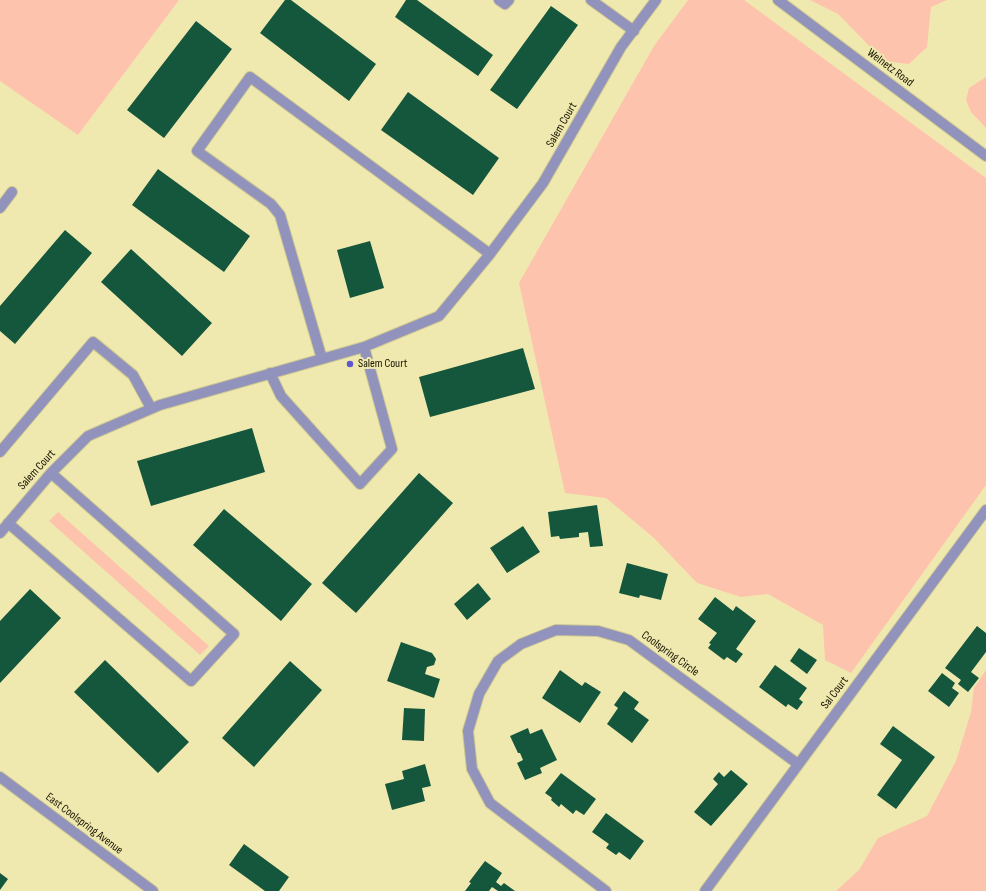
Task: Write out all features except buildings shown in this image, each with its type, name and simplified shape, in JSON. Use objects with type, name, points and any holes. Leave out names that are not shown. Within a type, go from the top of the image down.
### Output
[{"type":"street","points":[[499,0],[506,4],[508,0]]},
{"type":"street","points":[[591,0],[634,31]]},
{"type":"street","name":"Salem Court","points":[[0,533],[51,473],[88,436],[151,408],[364,347],[439,316],[490,254],[543,183],[621,47],[656,0]]},
{"type":"street","name":"Welnetz Road","points":[[778,0],[986,156]]},
{"type":"street","points":[[322,359],[280,215],[271,204],[197,151],[250,77],[490,254]]},
{"type":"street","points":[[0,208],[12,192]]},
{"type":"street","points":[[0,452],[94,342],[133,374],[151,408]]},
{"type":"street","points":[[270,373],[281,396],[360,484],[392,449],[364,347]]},
{"type":"street","points":[[8,523],[191,681],[234,634],[51,473]]},
{"type":"street","name":"Sal Court","points":[[705,891],[986,510]]},
{"type":"street","name":"Coolspring Circle","points":[[606,891],[490,803],[472,769],[468,731],[478,694],[498,661],[521,644],[556,630],[598,631],[629,640],[798,764]]},
{"type":"street","name":"East Coolspring Avenue","points":[[0,777],[153,891]]},
{"type":"shaded area","points":[[0,0],[179,0],[78,135],[0,81]]},
{"type":"shaded area","points":[[688,0],[744,0],[986,178],[986,485],[851,673],[825,660],[823,625],[768,594],[741,597],[697,583],[654,538],[606,498],[565,493],[519,283],[654,46]]},
{"type":"shaded area","points":[[810,0],[947,0],[931,7],[927,47],[909,64],[884,61],[838,14]]},
{"type":"shaded area","points":[[986,77],[986,128],[971,112],[966,100],[969,88]]},
{"type":"shaded area","points":[[58,512],[209,646],[200,655],[49,521]]},
{"type":"shaded area","points":[[986,670],[986,891],[836,891],[859,870],[878,838],[927,816],[956,761],[971,712],[974,688]]},
{"type":"place","name":"Salem Court","points":[[350,364]]}]
